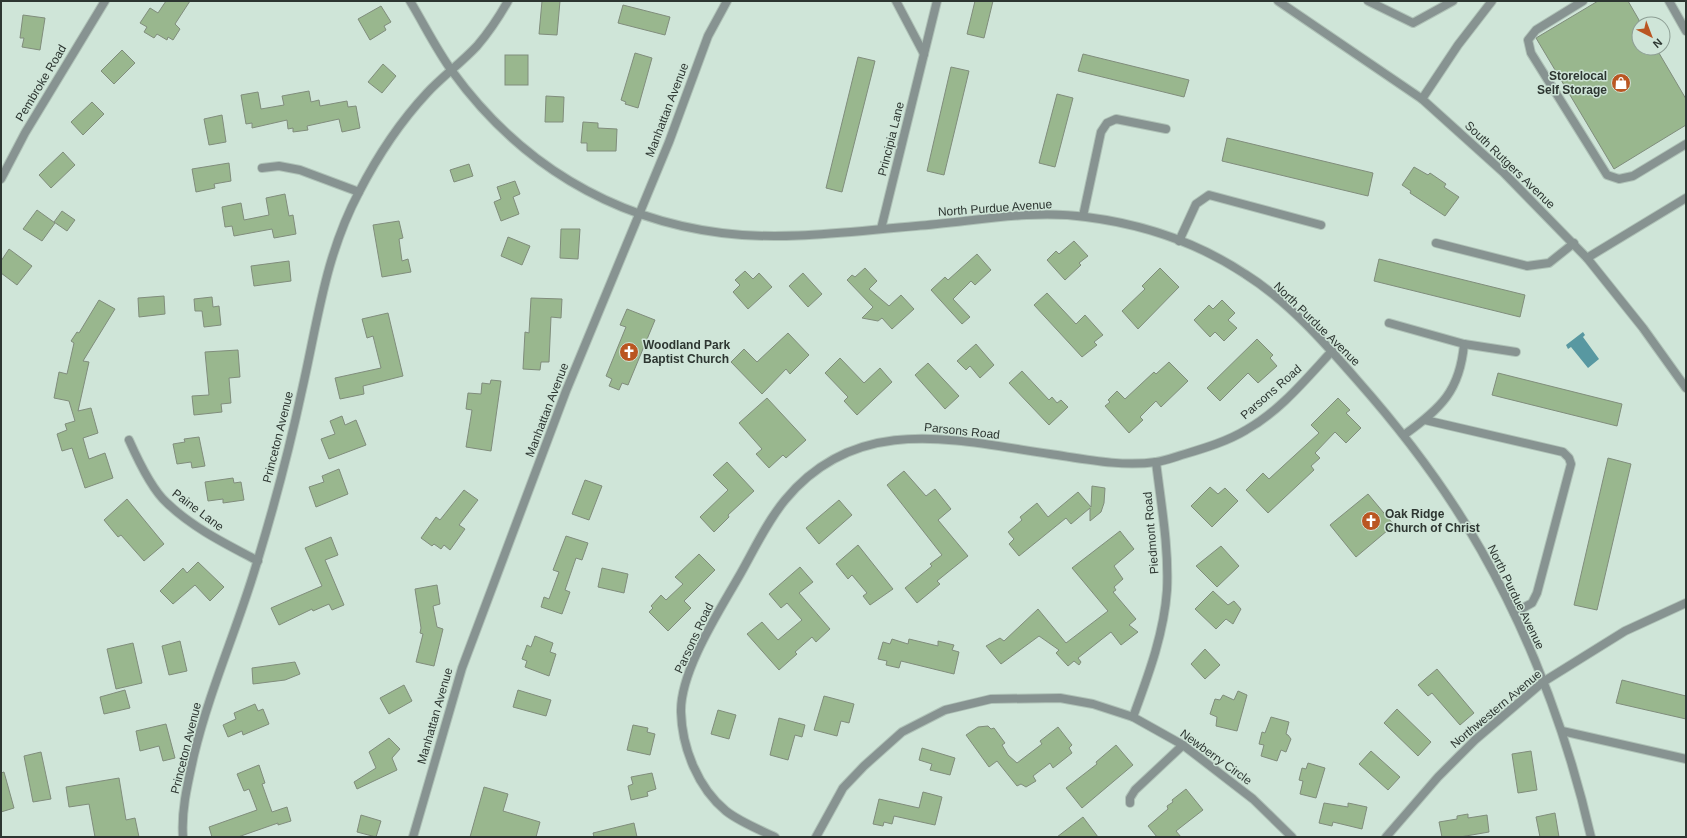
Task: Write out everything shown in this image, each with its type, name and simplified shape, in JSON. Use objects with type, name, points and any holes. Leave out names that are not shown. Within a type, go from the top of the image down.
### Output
[{"type":"street","name":"Pembroke Road","points":[[1,179],[25,133],[106,1]]},
{"type":"street","name":"North Purdue Avenue","points":[[410,1],[451,70],[487,114],[530,154],[574,184],[605,201],[639,215],[722,232],[744,234],[810,235],[1039,215],[1083,216],[1152,231],[1215,256],[1248,275],[1277,298],[1332,352],[1404,435],[1480,549],[1514,613],[1562,731],[1578,779],[1591,837]]},
{"type":"street","name":"Princeton Avenue","points":[[183,837],[182,824],[189,778],[202,723],[258,561],[302,390],[326,277],[342,228],[377,159],[402,122],[427,93],[476,46],[496,22],[508,1]]},
{"type":"street","name":"Manhattan Avenue","points":[[413,837],[462,668],[566,391],[669,142],[708,36],[726,1]]},
{"type":"street","points":[[896,1],[924,54]]},
{"type":"street","name":"Principia Lane","points":[[881,229],[937,1]]},
{"type":"street","name":"South Rutgers Avenue","points":[[1278,1],[1422,99],[1503,172],[1587,258],[1643,328],[1686,388]]},
{"type":"street","points":[[1372,2],[1413,23],[1453,1]]},
{"type":"street","points":[[1422,99],[1458,45],[1492,1]]},
{"type":"street","points":[[1583,1],[1536,30],[1528,40],[1531,53],[1608,174],[1619,179],[1633,176],[1686,144]]},
{"type":"street","points":[[1669,1],[1686,30]]},
{"type":"street","points":[[1083,216],[1101,132],[1107,123],[1116,119],[1166,129]]},
{"type":"street","points":[[262,168],[279,166],[300,170],[359,192]]},
{"type":"street","points":[[1178,241],[1196,204],[1209,195],[1321,225]]},
{"type":"street","points":[[1587,258],[1686,198]]},
{"type":"street","points":[[1436,243],[1527,266],[1549,263],[1574,243]]},
{"type":"street","points":[[1389,323],[1464,344],[1516,352]]},
{"type":"street","points":[[1404,435],[1425,420],[1456,384],[1463,361],[1464,344]]},
{"type":"street","name":"Parsons Road","points":[[775,837],[742,821],[726,811],[713,799],[701,782],[685,746],[680,711],[684,688],[696,656],[722,606],[762,536],[785,500],[804,481],[846,452],[857,447],[896,439],[941,439],[1095,461],[1125,463],[1156,462],[1203,449],[1246,430],[1290,395],[1332,352]]},
{"type":"street","points":[[1425,420],[1563,452],[1569,458],[1571,464],[1537,593],[1532,603],[1514,613]]},
{"type":"street","name":"Paine Lane","points":[[129,440],[139,463],[166,503],[206,533],[258,561]]},
{"type":"street","name":"Piedmont Road","points":[[1132,717],[1154,658],[1162,625],[1166,591],[1166,546],[1156,462]]},
{"type":"street","name":"Northwestern Avenue","points":[[1386,837],[1438,777],[1475,740],[1543,682],[1625,631],[1686,603]]},
{"type":"street","name":"Newberry Circle","points":[[816,837],[843,788],[864,766],[902,732],[945,710],[991,699],[1060,698],[1093,704],[1132,717],[1184,745],[1252,799],[1292,837]]},
{"type":"street","points":[[1562,731],[1686,759]]},
{"type":"street","points":[[1130,803],[1130,798],[1135,790],[1184,745]]},
{"type":"water","points":[[1583,332],[1585,335],[1583,337],[1599,359],[1588,368],[1571,347],[1568,349],[1566,345]]},
{"type":"building","points":[[166,1],[190,1],[175,24],[180,29],[173,40],[168,37],[167,40],[157,34],[154,38],[144,32],[147,27],[140,23],[150,8],[158,13]]},
{"type":"building","points":[[542,1],[560,1],[557,35],[539,34]]},
{"type":"building","points":[[975,1],[993,1],[984,38],[967,34]]},
{"type":"building","points":[[1598,1],[1628,1],[1637,16],[1631,16],[1631,56],[1661,56],[1686,99],[1686,125],[1614,169],[1536,38]]},
{"type":"building","points":[[623,5],[670,17],[665,35],[618,23]]},
{"type":"building","points":[[381,6],[391,22],[384,26],[386,30],[370,40],[358,19]]},
{"type":"building","points":[[23,15],[45,18],[40,50],[22,47],[24,38],[20,38]]},
{"type":"building","points":[[122,50],[135,63],[114,84],[101,71]]},
{"type":"building","points":[[635,53],[652,58],[638,108],[625,104],[626,102],[621,100]]},
{"type":"building","points":[[1083,54],[1189,80],[1184,97],[1078,71]]},
{"type":"building","points":[[505,55],[528,55],[528,85],[505,85]]},
{"type":"building","points":[[858,57],[875,61],[842,192],[826,188]]},
{"type":"building","points":[[383,64],[396,76],[382,93],[368,82]]},
{"type":"building","points":[[951,67],[969,71],[944,175],[927,171]]},
{"type":"building","points":[[309,91],[311,102],[319,100],[320,106],[347,101],[348,107],[356,106],[360,128],[342,132],[339,119],[307,126],[308,130],[293,132],[293,128],[288,129],[287,120],[252,128],[252,123],[246,124],[241,95],[258,92],[261,109],[284,105],[282,96]]},
{"type":"building","points":[[1057,94],[1073,98],[1055,167],[1039,163]]},
{"type":"building","points":[[546,96],[564,97],[563,122],[545,122]]},
{"type":"building","points":[[92,102],[104,114],[83,135],[71,122]]},
{"type":"building","points":[[222,115],[226,142],[209,145],[204,119]]},
{"type":"building","points":[[583,122],[598,123],[598,128],[617,129],[616,151],[587,151],[587,143],[581,143]]},
{"type":"building","points":[[1227,138],[1373,173],[1368,196],[1222,161]]},
{"type":"building","points":[[63,152],[75,165],[51,188],[39,175]]},
{"type":"building","points":[[229,163],[231,181],[214,184],[215,188],[196,192],[192,169]]},
{"type":"building","points":[[469,164],[473,176],[454,182],[450,170]]},
{"type":"building","points":[[1414,167],[1428,175],[1430,173],[1446,184],[1444,187],[1459,197],[1445,216],[1410,193],[1411,191],[1402,185]]},
{"type":"building","points":[[515,181],[520,194],[513,197],[519,214],[501,221],[494,202],[501,199],[497,187]]},
{"type":"building","points":[[285,194],[289,216],[293,215],[296,234],[274,238],[272,229],[234,236],[232,226],[225,227],[222,207],[241,203],[244,220],[269,215],[266,198]]},
{"type":"building","points":[[37,210],[55,223],[42,241],[23,229]]},
{"type":"building","points":[[62,211],[75,220],[67,231],[54,222]]},
{"type":"building","points":[[399,221],[403,238],[399,239],[402,261],[408,259],[411,272],[382,277],[373,225]]},
{"type":"building","points":[[561,229],[580,229],[578,259],[560,258]]},
{"type":"building","points":[[508,237],[530,246],[522,265],[501,256]]},
{"type":"building","points":[[1074,241],[1088,256],[1079,263],[1081,265],[1065,280],[1047,260],[1056,251],[1059,254]]},
{"type":"building","points":[[9,249],[32,266],[17,285],[1,273],[1,261]]},
{"type":"building","points":[[977,254],[991,270],[975,285],[971,281],[953,299],[970,317],[962,324],[931,290],[945,277],[948,280]]},
{"type":"building","points":[[1379,259],[1525,295],[1520,317],[1374,281]]},
{"type":"building","points":[[289,261],[291,281],[254,286],[251,266]]},
{"type":"building","points":[[865,268],[877,281],[869,289],[889,306],[901,295],[914,309],[892,329],[882,318],[878,321],[862,318],[873,307],[847,280],[852,275],[855,277]]},
{"type":"building","points":[[1160,268],[1179,287],[1138,329],[1122,311],[1145,289],[1142,286]]},
{"type":"building","points":[[745,271],[753,279],[759,273],[772,287],[748,309],[733,292],[740,285],[735,280]]},
{"type":"building","points":[[803,273],[822,294],[808,307],[789,286]]},
{"type":"building","points":[[1047,293],[1076,324],[1085,315],[1103,335],[1094,342],[1097,345],[1082,357],[1034,305]]},
{"type":"building","points":[[164,296],[165,314],[139,317],[138,298]]},
{"type":"building","points":[[212,297],[213,307],[219,306],[221,325],[204,327],[202,311],[195,311],[194,299]]},
{"type":"building","points":[[531,298],[562,299],[561,318],[551,317],[549,362],[541,362],[540,370],[523,369],[525,332],[529,333]]},
{"type":"building","points":[[99,300],[115,309],[83,361],[89,362],[78,411],[91,408],[98,433],[83,438],[89,459],[105,453],[113,478],[85,488],[72,448],[62,451],[57,434],[67,430],[65,424],[75,421],[69,401],[54,398],[59,372],[67,374],[74,343],[71,341],[77,332],[79,333]]},
{"type":"building","points":[[1222,300],[1235,313],[1228,320],[1237,328],[1224,341],[1215,332],[1210,337],[1194,320],[1209,305],[1213,309]]},
{"type":"building","name":"Woodland Park Baptist Church","points":[[627,309],[655,320],[628,385],[622,383],[619,390],[609,386],[612,379],[606,376],[626,327],[620,325]]},
{"type":"building","points":[[388,313],[403,376],[363,386],[364,394],[340,399],[335,378],[381,368],[373,336],[367,338],[362,319]]},
{"type":"building","points":[[788,333],[809,355],[790,374],[786,369],[762,394],[731,362],[744,349],[757,362]]},
{"type":"building","points":[[1257,339],[1273,355],[1270,358],[1277,366],[1258,383],[1248,373],[1220,401],[1207,388]]},
{"type":"building","points":[[976,344],[994,365],[980,378],[970,366],[966,370],[957,361]]},
{"type":"building","points":[[238,350],[240,377],[229,378],[231,403],[221,404],[222,412],[194,415],[192,396],[209,395],[205,352]]},
{"type":"building","points":[[840,358],[864,383],[880,368],[892,382],[857,415],[844,401],[848,397],[825,373]]},
{"type":"building","points":[[1169,362],[1188,381],[1161,407],[1156,401],[1140,417],[1143,420],[1129,433],[1105,406],[1110,402],[1108,400],[1117,391],[1125,399],[1154,372],[1156,374]]},
{"type":"building","points":[[928,363],[959,396],[945,409],[915,375]]},
{"type":"building","points":[[1022,371],[1049,400],[1052,397],[1057,403],[1061,400],[1068,407],[1049,425],[1009,383]]},
{"type":"building","points":[[1498,373],[1622,404],[1617,426],[1492,395]]},
{"type":"building","points":[[491,380],[501,381],[491,451],[466,447],[472,410],[466,409],[468,393],[481,394],[482,383],[490,384]]},
{"type":"building","points":[[767,398],[806,440],[786,458],[783,455],[769,468],[756,454],[762,449],[739,423]]},
{"type":"building","points":[[1338,398],[1350,410],[1346,413],[1361,428],[1346,443],[1335,432],[1315,453],[1320,458],[1311,466],[1314,470],[1268,513],[1246,490],[1263,473],[1269,479],[1319,433],[1311,425]]},
{"type":"building","points":[[342,416],[345,425],[356,420],[366,445],[329,459],[321,439],[335,434],[330,421]]},
{"type":"building","points":[[199,437],[205,466],[192,468],[191,462],[177,464],[173,444],[185,442],[184,439]]},
{"type":"building","points":[[1608,458],[1631,464],[1597,610],[1574,605]]},
{"type":"building","points":[[727,462],[754,491],[728,515],[729,517],[714,532],[700,517],[728,490],[713,475]]},
{"type":"building","points":[[339,469],[348,494],[316,507],[309,487],[324,482],[322,476]]},
{"type":"building","points":[[904,471],[926,496],[935,489],[951,509],[938,520],[968,556],[937,581],[940,584],[917,603],[905,588],[932,566],[930,564],[942,555],[887,485]]},
{"type":"building","points":[[233,478],[234,483],[241,482],[244,500],[223,503],[223,499],[208,501],[205,482]]},
{"type":"building","points":[[585,480],[602,486],[589,520],[572,514]]},
{"type":"building","points":[[1092,486],[1105,488],[1104,503],[1101,512],[1090,521],[1090,508],[1071,524],[1066,518],[1019,556],[1009,544],[1014,539],[1008,532],[1022,520],[1020,517],[1037,503],[1048,517],[1078,492],[1091,507]]},
{"type":"building","points":[[1210,487],[1218,494],[1225,488],[1238,501],[1212,527],[1191,506]]},
{"type":"building","points":[[464,490],[478,500],[459,525],[465,529],[450,550],[444,545],[441,549],[434,544],[432,546],[421,538],[436,517],[440,520]]},
{"type":"building","points":[[1368,494],[1394,525],[1356,557],[1330,525]]},
{"type":"building","points":[[127,499],[164,544],[144,561],[121,535],[118,537],[104,520]]},
{"type":"building","points":[[839,500],[852,515],[819,544],[806,528]]},
{"type":"building","points":[[1120,531],[1134,549],[1114,566],[1123,579],[1114,587],[1116,590],[1113,592],[1136,619],[1129,625],[1138,632],[1121,645],[1111,632],[1078,658],[1081,662],[1079,665],[1074,661],[1068,666],[1056,653],[1059,650],[1039,636],[1001,664],[986,646],[1000,638],[1004,641],[1038,609],[1066,643],[1108,611],[1072,568]]},
{"type":"building","points":[[566,536],[588,543],[582,560],[576,558],[565,590],[570,592],[562,614],[541,607],[544,597],[549,599],[559,572],[553,570]]},
{"type":"building","points":[[331,537],[338,555],[325,560],[344,605],[332,610],[329,604],[313,611],[312,609],[279,625],[271,608],[322,586],[305,548]]},
{"type":"building","points":[[858,545],[893,589],[870,605],[863,596],[867,593],[852,575],[848,579],[836,564]]},
{"type":"building","points":[[1221,546],[1239,566],[1217,587],[1196,566]]},
{"type":"building","points":[[699,554],[715,570],[684,601],[691,608],[668,631],[649,612],[653,608],[651,606],[661,595],[666,600],[683,584],[675,577]]},
{"type":"building","points":[[198,562],[224,587],[210,601],[195,585],[173,604],[160,591],[183,568],[187,573]]},
{"type":"building","points":[[800,567],[813,582],[799,593],[830,629],[816,642],[812,637],[795,652],[797,654],[779,670],[747,634],[762,622],[778,640],[802,620],[787,603],[781,608],[769,594]]},
{"type":"building","points":[[602,568],[628,574],[624,593],[598,587]]},
{"type":"building","points":[[437,585],[440,604],[433,606],[437,627],[443,629],[434,666],[416,662],[423,634],[420,633],[421,628],[415,589]]},
{"type":"building","points":[[1213,591],[1228,605],[1234,601],[1241,609],[1233,624],[1226,619],[1216,629],[1195,609]]},
{"type":"building","points":[[535,636],[553,643],[550,652],[556,654],[549,676],[525,667],[527,661],[522,659],[527,645],[531,647]]},
{"type":"building","points":[[892,639],[908,644],[909,639],[938,646],[938,641],[954,645],[952,650],[959,652],[954,674],[901,661],[899,668],[886,665],[887,661],[878,659],[883,642],[890,644]]},
{"type":"building","points":[[180,641],[187,671],[169,675],[162,646]]},
{"type":"building","points":[[133,643],[142,683],[116,689],[107,649]]},
{"type":"building","points":[[1205,649],[1220,665],[1205,679],[1191,664]]},
{"type":"building","points":[[295,662],[300,674],[285,680],[253,684],[252,668]]},
{"type":"building","points":[[1437,669],[1474,713],[1460,725],[1432,693],[1428,696],[1418,685]]},
{"type":"building","points":[[1622,680],[1686,696],[1686,719],[1616,703]]},
{"type":"building","points":[[404,685],[412,701],[389,714],[380,698]]},
{"type":"building","points":[[125,690],[130,708],[104,714],[100,697]]},
{"type":"building","points":[[518,690],[551,700],[546,716],[513,707]]},
{"type":"building","points":[[1238,691],[1247,695],[1237,731],[1216,726],[1217,717],[1210,714],[1215,699],[1220,700],[1223,695],[1234,700]]},
{"type":"building","points":[[824,696],[854,704],[849,723],[841,721],[837,736],[814,730]]},
{"type":"building","points":[[255,704],[258,711],[263,709],[269,724],[243,735],[242,731],[228,737],[223,725],[236,719],[234,713]]},
{"type":"building","points":[[1397,709],[1431,742],[1418,756],[1384,723]]},
{"type":"building","points":[[718,710],[736,715],[729,739],[711,734]]},
{"type":"building","points":[[1271,717],[1289,722],[1286,734],[1291,739],[1286,752],[1281,750],[1277,761],[1261,756],[1264,745],[1259,744],[1262,732],[1265,733]]},
{"type":"building","points":[[779,718],[805,725],[802,737],[795,735],[788,760],[770,755]]},
{"type":"building","points":[[166,724],[175,758],[163,761],[159,746],[140,751],[136,731]]},
{"type":"building","points":[[633,725],[648,728],[647,732],[655,734],[650,755],[627,750]]},
{"type":"building","points":[[988,726],[991,729],[994,728],[1005,743],[1002,745],[1008,755],[1017,763],[1042,744],[1040,741],[1058,727],[1072,745],[1069,748],[1072,753],[1053,768],[1050,763],[1033,776],[1036,781],[1026,787],[1021,784],[1017,786],[997,761],[989,767],[966,735],[978,727]]},
{"type":"building","points":[[389,738],[400,749],[392,758],[397,770],[357,789],[354,782],[376,768],[369,752]]},
{"type":"building","points":[[1116,745],[1133,765],[1082,808],[1066,788],[1097,764],[1096,762]]},
{"type":"building","points":[[922,748],[955,758],[950,775],[930,770],[932,764],[919,760]]},
{"type":"building","points":[[1371,751],[1400,777],[1388,790],[1359,764]]},
{"type":"building","points":[[1531,751],[1537,790],[1518,793],[1512,754]]},
{"type":"building","points":[[41,752],[51,799],[33,802],[24,756]]},
{"type":"building","points":[[1308,763],[1325,768],[1316,798],[1300,794],[1303,781],[1299,780],[1302,768],[1306,769]]},
{"type":"building","points":[[259,765],[265,783],[262,784],[272,812],[287,807],[291,821],[278,825],[278,823],[238,837],[212,837],[209,827],[257,810],[249,789],[244,791],[237,774]]},
{"type":"building","points":[[4,772],[14,808],[1,812],[1,773]]},
{"type":"building","points":[[652,773],[656,789],[647,792],[648,796],[631,800],[628,786],[633,784],[631,777]]},
{"type":"building","points":[[119,778],[126,820],[135,818],[139,837],[95,837],[89,804],[69,807],[66,787]]},
{"type":"building","points":[[484,787],[508,794],[503,811],[540,822],[536,837],[470,837]]},
{"type":"building","points":[[1186,789],[1203,810],[1176,831],[1181,837],[1157,837],[1148,826],[1168,809],[1167,806],[1173,802],[1172,800]]},
{"type":"building","points":[[923,792],[942,797],[935,825],[894,816],[892,824],[884,822],[883,826],[873,824],[879,799],[919,808]]},
{"type":"building","points":[[1324,803],[1348,807],[1348,803],[1367,807],[1362,829],[1333,822],[1332,826],[1319,823]]},
{"type":"building","points":[[1555,813],[1559,837],[1540,837],[1536,817]]},
{"type":"building","points":[[1468,814],[1468,818],[1487,815],[1489,832],[1460,837],[1442,837],[1439,822],[1457,819],[1457,816]]},
{"type":"building","points":[[361,815],[381,821],[376,837],[357,832]]},
{"type":"building","points":[[1083,817],[1098,837],[1057,837]]},
{"type":"building","points":[[634,823],[637,837],[594,837],[593,833]]},
{"type":"place","name":"Storelocal Self Storage","points":[[1621,83]]},
{"type":"place","name":"Woodland Park Baptist Church","points":[[629,352]]},
{"type":"place","name":"Oak Ridge Church of Christ","points":[[1371,521]]}]
